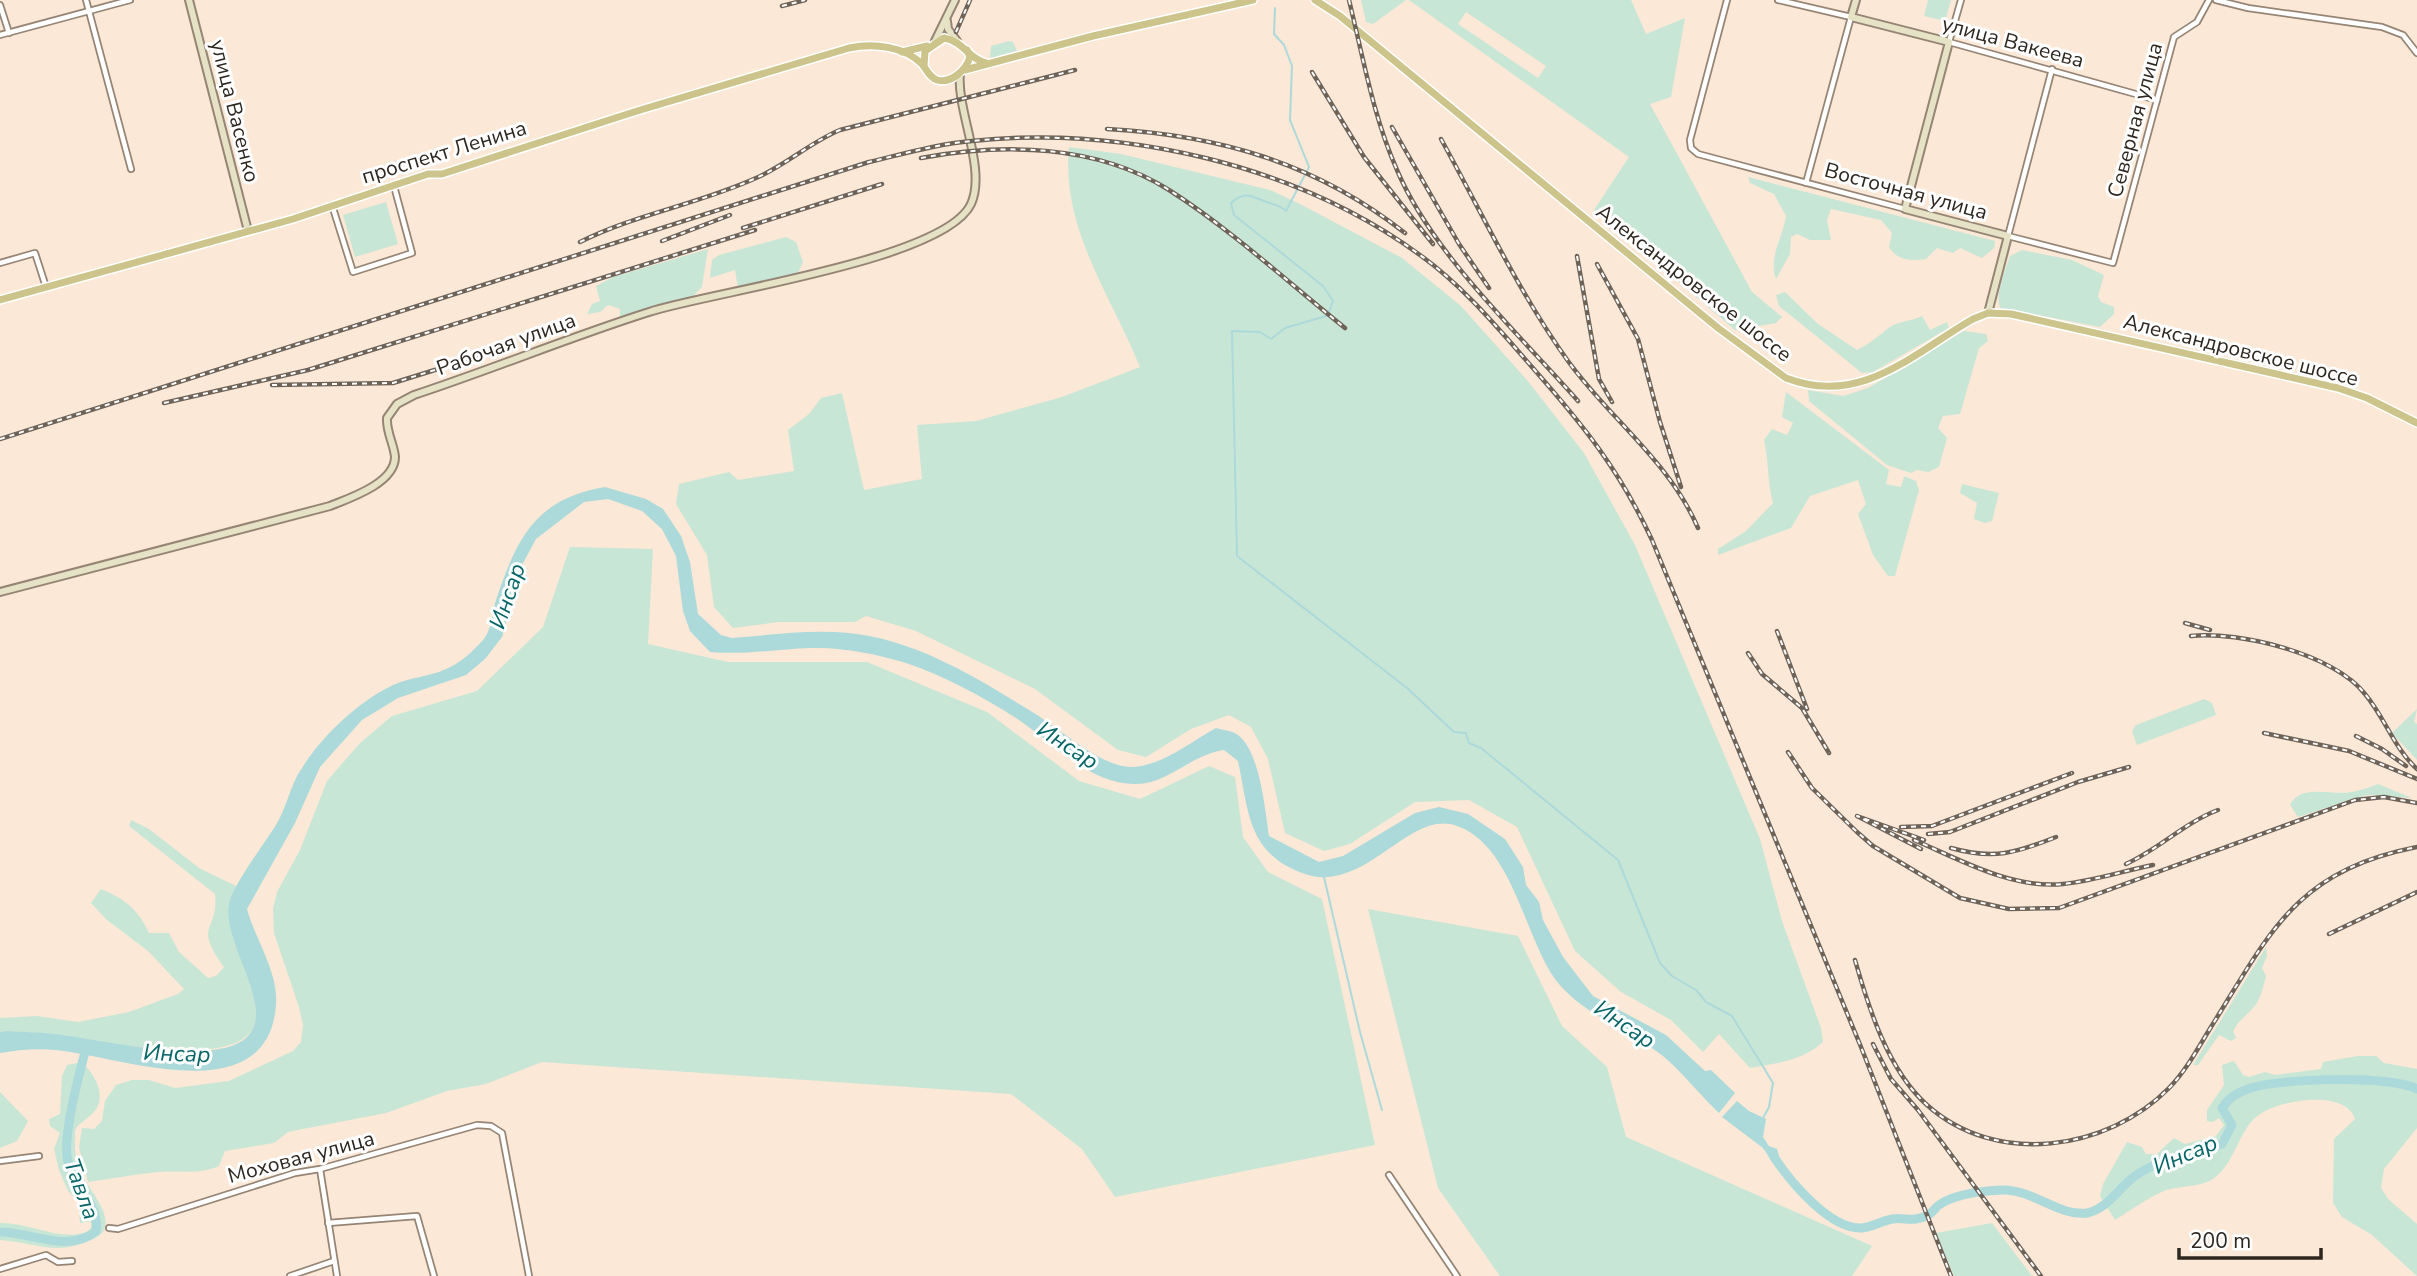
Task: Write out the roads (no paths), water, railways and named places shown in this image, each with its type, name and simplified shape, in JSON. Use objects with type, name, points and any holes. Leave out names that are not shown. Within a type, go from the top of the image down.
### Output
[{"type":"main road","points":[[898,51],[924,67],[934,79],[944,80],[986,63],[1253,0]]},
{"type":"main road","name":"Александровское шоссе","points":[[1315,0],[1357,31],[1707,319],[1786,378],[1809,385],[1836,387],[1868,381],[1965,324],[1989,313],[2011,314],[2338,388],[2367,398],[2417,423]]},
{"type":"main road","points":[[898,51],[915,51],[944,38],[957,41],[974,58],[986,63]]},
{"type":"main road","points":[[924,67],[923,55],[932,43]]},
{"type":"main road","name":"проспект Ленина","points":[[0,300],[248,231],[428,174],[442,174],[637,111],[849,48],[874,44],[898,51]]},
{"type":"main road","points":[[961,72],[969,61],[967,50]]},
{"type":"street","points":[[86,0],[131,169]]},
{"type":"street","points":[[0,35],[130,0]]},
{"type":"street","name":"улица Васенко","points":[[189,0],[248,231]]},
{"type":"street","points":[[932,43],[947,20],[955,0]]},
{"type":"street","name":"Восточная улица","points":[[1727,0],[1690,140],[1691,148],[1698,154],[2113,263]]},
{"type":"street","name":"улица Вакеева","points":[[1778,0],[2052,69],[2157,100]]},
{"type":"street","points":[[1806,183],[1856,0]]},
{"type":"street","points":[[1905,209],[1961,0]]},
{"type":"street","name":"Северная улица","points":[[2113,263],[2174,37],[2197,22],[2209,0]]},
{"type":"street","points":[[2216,0],[2248,8],[2382,27],[2403,35],[2417,53]]},
{"type":"street","points":[[0,5],[9,33]]},
{"type":"street","points":[[947,20],[948,29],[957,41]]},
{"type":"street","points":[[1989,313],[2052,69]]},
{"type":"street","points":[[944,80],[959,88],[961,72]]},
{"type":"street","name":"Рабочая улица","points":[[0,592],[330,506],[388,475],[395,460],[387,418],[397,404],[414,395],[648,312],[860,262],[946,227],[960,218],[972,199],[972,153],[959,88]]},
{"type":"street","points":[[332,205],[353,272],[412,253],[394,185]]},
{"type":"street","points":[[0,263],[34,253],[46,287]]},
{"type":"street","name":"Моховая улица","points":[[109,1228],[118,1229],[295,1173],[320,1169],[477,1125],[491,1126],[502,1133],[529,1276]]},
{"type":"street","points":[[0,1161],[39,1156]]},
{"type":"street","points":[[320,1169],[337,1276]]},
{"type":"street","points":[[1389,1175],[1457,1276]]},
{"type":"street","points":[[328,1223],[417,1216],[434,1276]]},
{"type":"street","points":[[0,1269],[46,1255],[58,1262],[72,1261]]},
{"type":"street","points":[[290,1276],[334,1261]]},
{"type":"water","points":[[605,487],[646,499],[663,509],[681,536],[690,562],[698,614],[721,635],[732,638],[834,632],[874,637],[899,644],[946,662],[968,674],[1034,713],[1093,754],[1118,765],[1130,767],[1153,763],[1216,728],[1233,732],[1252,754],[1269,836],[1319,862],[1343,856],[1415,813],[1439,807],[1468,814],[1505,839],[1523,867],[1526,885],[1539,902],[1543,920],[1563,957],[1593,996],[1666,1035],[1705,1071],[1711,1070],[1735,1093],[1719,1113],[1663,1056],[1592,1012],[1566,992],[1544,961],[1504,871],[1476,836],[1457,826],[1439,824],[1421,829],[1366,864],[1346,873],[1325,877],[1302,873],[1270,854],[1260,842],[1249,813],[1238,761],[1224,750],[1201,757],[1148,783],[1119,782],[1087,770],[1016,718],[976,695],[906,663],[835,649],[710,652],[690,631],[683,611],[676,556],[662,529],[642,511],[608,499],[584,502],[536,539],[522,565],[502,637],[485,659],[466,675],[398,698],[362,720],[320,767],[295,823],[247,909],[270,968],[276,993],[276,1005],[267,1037],[249,1058],[223,1068],[191,1071],[158,1068],[56,1050],[32,1049],[0,1053],[0,1032],[7,1031],[48,1033],[178,1051],[225,1048],[242,1041],[253,1028],[256,1012],[253,994],[232,933],[228,914],[231,897],[276,825],[302,768],[330,732],[366,701],[398,683],[433,674],[451,666],[471,652],[488,631],[512,558],[532,525],[561,501]]},
{"type":"water","points":[[1737,1101],[1749,1111],[1766,1119],[1763,1137],[1769,1146],[1777,1149],[1781,1163],[1773,1163],[1763,1148],[1722,1117]]},
{"type":"waterway","points":[[1275,8],[1274,34],[1284,45],[1292,66],[1290,120],[1309,167],[1286,211],[1250,196],[1240,197],[1231,203],[1234,215],[1323,286],[1333,301],[1329,312]]},
{"type":"waterway","points":[[1326,316],[1285,328],[1271,339],[1260,332],[1232,331],[1237,556],[1407,688],[1454,732],[1466,733],[1469,743],[1481,748],[1618,860],[1660,963],[1672,976],[1696,990],[1706,1002],[1732,1016],[1773,1083],[1769,1107],[1763,1118]]},
{"type":"waterway","points":[[1324,877],[1360,1032],[1382,1110]]},
{"type":"waterway","name":"Тавла","points":[[0,1232],[74,1241],[96,1231],[94,1212],[69,1166],[67,1156],[70,1118],[86,1048]]},
{"type":"waterway","name":"Инсар","points":[[1774,1157],[1812,1202],[1824,1213],[1850,1227],[1862,1228],[1892,1219],[1918,1219],[1952,1198],[2001,1190],[2023,1193],[2066,1211],[2087,1213],[2105,1204],[2129,1181],[2149,1167],[2222,1144],[2232,1125],[2222,1108],[2233,1096],[2244,1091],[2263,1085],[2307,1080],[2359,1080],[2417,1089]]},
{"type":"railway","points":[[782,6],[805,0]]},
{"type":"railway","points":[[956,32],[970,0]]},
{"type":"railway","points":[[1349,0],[1381,129],[1412,201],[1432,232],[1478,291],[1578,401]]},
{"type":"railway","points":[[580,242],[601,232],[756,178],[840,130],[1075,70]]},
{"type":"railway","points":[[1312,72],[1364,157],[1433,244]]},
{"type":"railway","points":[[1392,127],[1459,244],[1489,288]]},
{"type":"railway","points":[[1107,129],[1188,138],[1265,157],[1337,188],[1405,233]]},
{"type":"railway","points":[[0,439],[869,162],[946,144],[1030,138],[1088,139],[1148,146],[1206,158],[1264,175],[1319,197],[1372,224],[1420,255],[1465,294],[1568,409],[1599,449],[1626,491],[1652,540],[1861,1047],[1951,1276]]},
{"type":"railway","points":[[1441,139],[1517,280],[1550,335],[1584,382],[1655,461],[1686,504],[1698,528]]},
{"type":"railway","points":[[921,158],[984,150],[1048,151],[1111,163],[1141,175],[1169,190],[1214,221],[1345,328]]},
{"type":"railway","points":[[743,228],[882,184]]},
{"type":"railway","points":[[662,241],[730,215]]},
{"type":"railway","points":[[164,403],[308,370],[755,230]]},
{"type":"railway","points":[[1577,256],[1599,379],[1612,402]]},
{"type":"railway","points":[[1597,264],[1638,339],[1681,487]]},
{"type":"railway","points":[[272,385],[393,383],[483,355]]},
{"type":"railway","points":[[2185,623],[2210,630]]},
{"type":"railway","points":[[1777,631],[1807,709]]},
{"type":"railway","points":[[2191,636],[2234,637],[2259,642],[2285,648],[2332,667],[2365,694],[2402,752],[2417,769]]},
{"type":"railway","points":[[1748,653],[1762,674],[1802,708],[1829,753]]},
{"type":"railway","points":[[2264,733],[2349,751],[2417,779]]},
{"type":"railway","points":[[2356,736],[2382,749],[2406,766]]},
{"type":"railway","points":[[1788,752],[1812,788],[1873,846],[1960,898],[2009,909],[2059,908],[2355,800],[2384,797],[2417,803]]},
{"type":"railway","points":[[1928,834],[1950,832],[2078,782],[2129,767]]},
{"type":"railway","points":[[1901,827],[1932,826],[2072,773]]},
{"type":"railway","points":[[2126,864],[2218,810]]},
{"type":"railway","points":[[1921,849],[1857,816],[1924,840]]},
{"type":"railway","points":[[1951,848],[1980,854],[2005,853],[2056,837]]},
{"type":"railway","points":[[1914,840],[1968,864],[2024,882],[2063,884],[2153,865]]},
{"type":"railway","points":[[1855,960],[1874,1018],[1891,1057],[1913,1091],[1927,1105],[1955,1125],[1985,1137],[2018,1143],[2051,1143],[2083,1137],[2115,1126],[2144,1109],[2169,1088],[2192,1059],[2271,934],[2291,910],[2314,889],[2342,872],[2376,858],[2417,847]]},
{"type":"railway","points":[[2329,934],[2417,892]]},
{"type":"railway","points":[[1873,1044],[1891,1079],[1918,1110],[2041,1276]]}]
